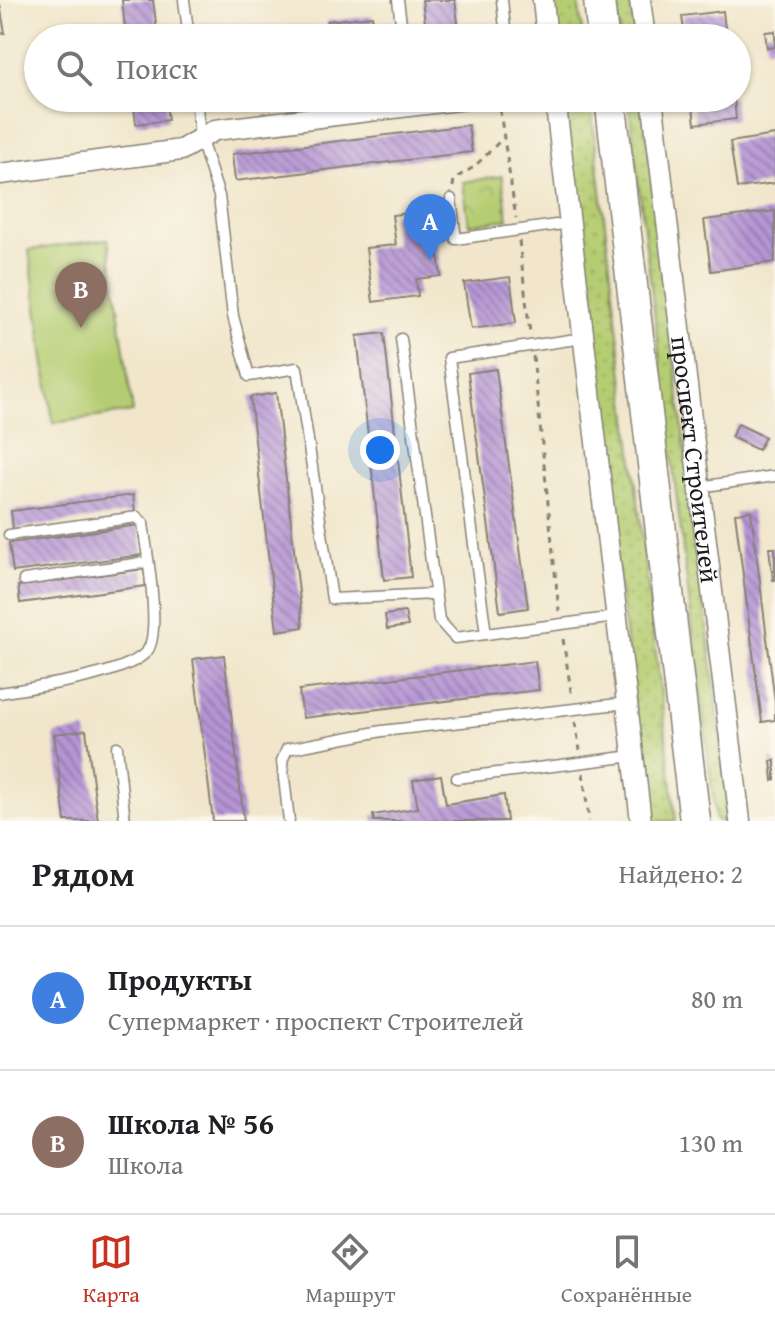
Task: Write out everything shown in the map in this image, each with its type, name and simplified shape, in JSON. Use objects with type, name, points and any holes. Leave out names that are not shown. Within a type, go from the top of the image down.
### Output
[{"type":"main road","points":[[599,0],[602,24]]},
{"type":"main road","name":"проспект Строителей","points":[[612,112],[695,821]]},
{"type":"street","points":[[543,0],[546,24]]},
{"type":"street","points":[[640,0],[643,24]]},
{"type":"street","points":[[0,174],[181,150],[215,130],[361,112]]},
{"type":"street","points":[[557,112],[641,821]]},
{"type":"street","name":"проспект Строителей","points":[[654,112],[740,821]]},
{"type":"lane","points":[[184,0],[187,24]]},
{"type":"lane","points":[[398,0],[401,24]]},
{"type":"lane","points":[[502,0],[505,24]]},
{"type":"lane","points":[[197,112],[200,137],[219,196],[233,316],[249,376],[297,368],[332,599],[435,594]]},
{"type":"lane","points":[[451,199],[456,239],[570,223]]},
{"type":"lane","points":[[486,634],[449,358],[583,338]]},
{"type":"lane","points":[[401,339],[439,620],[455,638],[616,617]]},
{"type":"lane","points":[[699,487],[775,476]]},
{"type":"lane","points":[[0,693],[81,678],[128,664],[147,650],[153,632],[143,523],[137,517],[9,535]]},
{"type":"lane","points":[[24,580],[148,562]]},
{"type":"lane","points":[[289,821],[282,761],[287,749],[382,731],[627,703]]},
{"type":"lane","points":[[117,747],[125,821]]},
{"type":"lane","points":[[457,778],[633,756]]},
{"type":"path","points":[[500,112],[532,346],[561,625],[589,821]]},
{"type":"path","points":[[451,199],[454,179],[474,167],[503,138]]},
{"type":"green space","points":[[549,0],[578,0],[581,24],[552,24]]},
{"type":"green space","points":[[616,0],[630,0],[633,24],[619,24]]},
{"type":"green space","points":[[562,112],[592,112],[676,821],[648,821]]},
{"type":"green space","points":[[630,112],[644,112],[731,821],[716,821]]},
{"type":"green space","points":[[502,176],[508,219],[469,225],[463,182]]},
{"type":"green space","points":[[108,239],[133,412],[53,423],[29,250]]},
{"type":"building","points":[[122,0],[153,0],[156,24],[125,24]]},
{"type":"building","points":[[422,0],[455,0],[458,24],[425,24]]},
{"type":"building","points":[[0,5],[5,33],[0,34]]},
{"type":"building","points":[[723,11],[724,24],[683,24],[682,16]]},
{"type":"building","points":[[372,16],[373,24],[327,24],[327,21]]},
{"type":"building","points":[[775,31],[775,47],[767,48],[765,32]]},
{"type":"building","points":[[135,112],[167,112],[168,120],[136,124]]},
{"type":"building","points":[[694,112],[735,112],[736,119],[695,124]]},
{"type":"building","points":[[468,125],[472,152],[235,181],[232,154]]},
{"type":"building","points":[[775,135],[775,183],[737,188],[730,142]]},
{"type":"building","points":[[432,210],[441,276],[416,279],[418,296],[373,302],[366,248],[396,245],[392,215]]},
{"type":"building","points":[[775,211],[775,262],[711,271],[704,220]]},
{"type":"building","points":[[510,277],[516,323],[471,329],[464,283]]},
{"type":"building","points":[[384,333],[411,577],[384,580],[357,336]]},
{"type":"building","points":[[496,369],[528,608],[500,612],[468,373]]},
{"type":"building","points":[[276,393],[303,627],[277,631],[250,397]]},
{"type":"building","points":[[738,424],[765,437],[758,450],[731,437]]},
{"type":"building","points":[[133,495],[135,513],[13,529],[11,511]]},
{"type":"building","points":[[751,511],[775,702],[775,720],[762,722],[735,513]]},
{"type":"building","points":[[139,525],[143,555],[13,572],[9,543]]},
{"type":"building","points":[[769,548],[775,548],[775,580],[773,580]]},
{"type":"building","points":[[144,569],[146,586],[20,603],[18,586]]},
{"type":"building","points":[[405,612],[408,626],[387,629],[385,615]]},
{"type":"building","points":[[224,655],[244,821],[213,821],[193,659]]},
{"type":"building","points":[[535,661],[539,690],[303,718],[299,690]]},
{"type":"building","points":[[86,730],[98,821],[65,821],[54,734]]},
{"type":"building","points":[[775,760],[775,780],[773,781],[771,761]]},
{"type":"building","points":[[441,775],[446,804],[504,795],[507,821],[374,821],[373,815],[418,808],[413,780]]},
{"type":"place","name":"Продукты","points":[[430,260]]},
{"type":"place","name":"Школа № 56","points":[[81,328]]}]
